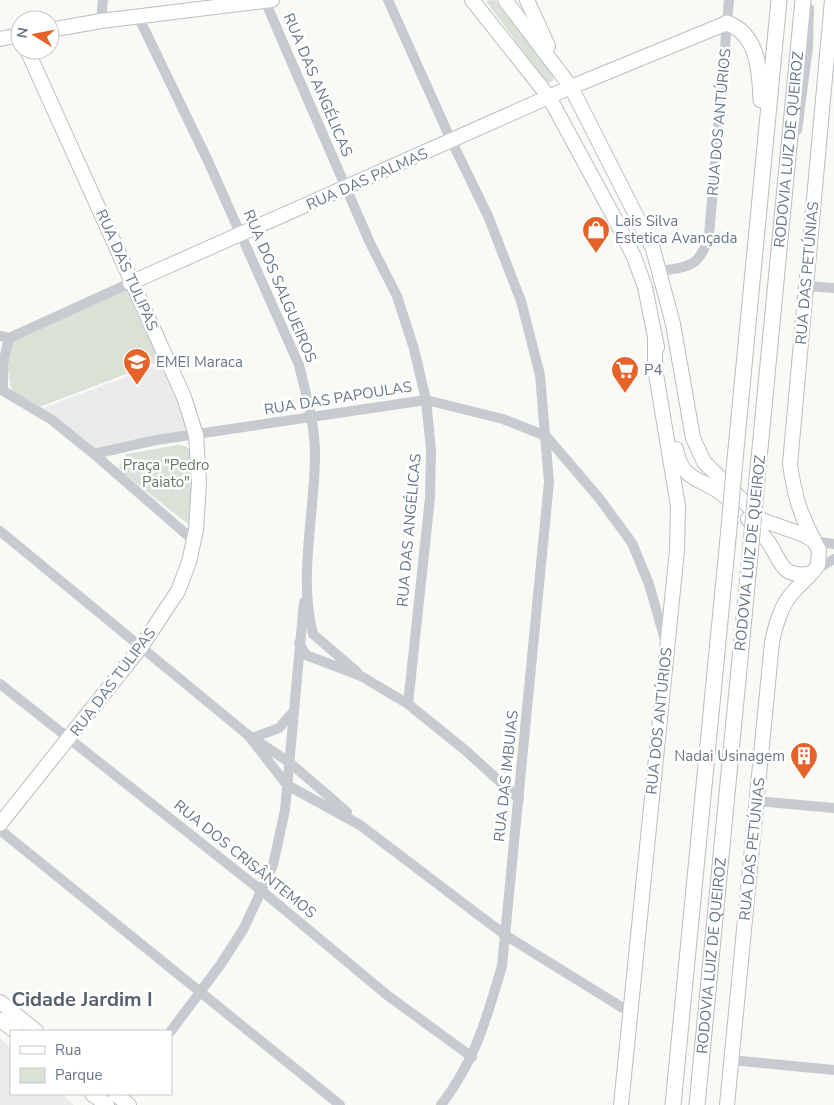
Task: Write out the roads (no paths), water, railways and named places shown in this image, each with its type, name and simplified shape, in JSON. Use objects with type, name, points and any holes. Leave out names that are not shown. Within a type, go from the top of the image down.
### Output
[{"type":"highway","name":"RODOVIA LUIZ DE QUEIROZ","points":[[674,1105],[777,0]]},
{"type":"highway","name":"RODOVIA LUIZ DE QUEIROZ","points":[[697,1105],[803,0]]},
{"type":"highway","points":[[727,23],[739,28],[747,36],[753,48],[759,76],[761,107],[756,221]]},
{"type":"highway","points":[[666,1105],[684,990]]},
{"type":"main road","points":[[60,28],[206,4],[269,0]]},
{"type":"main road","points":[[472,0],[549,97],[634,257],[645,287],[676,452],[682,470],[690,477],[706,483],[723,494],[763,534],[782,567],[797,575],[812,572]]},
{"type":"main road","points":[[505,0],[568,83]]},
{"type":"main road","points":[[527,0],[653,249],[673,324],[693,438],[704,462]]},
{"type":"main road","name":"RUA DAS PETÚNIAS","points":[[727,1105],[772,642],[776,623],[792,593],[812,572],[820,560],[814,541],[802,518],[794,491],[790,464],[832,33],[832,0]]},
{"type":"main road","name":"RUA DAS PALMAS","points":[[130,283],[348,188],[549,97],[568,83],[727,23]]},
{"type":"main road","name":"RUA DAS TULIPAS","points":[[0,824],[70,739],[141,647],[178,591],[189,562],[194,541],[198,482],[196,435],[184,397],[130,283],[101,213],[44,92],[31,60]]},
{"type":"main road","name":"RUA DOS ANTÚRIOS","points":[[621,1105],[677,541],[678,506],[655,368],[656,338]]},
{"type":"main road","points":[[671,471],[676,452],[683,448],[689,448],[762,520],[804,534],[814,541]]},
{"type":"main road","points":[[0,1002],[35,1030]]},
{"type":"main road","points":[[0,1020],[14,1030]]},
{"type":"main road","points":[[93,1095],[106,1105]]},
{"type":"street","points":[[101,21],[102,0]]},
{"type":"street","name":"RUA DAS ANGÉLICAS","points":[[269,0],[332,157],[348,188],[370,243],[397,296],[414,349],[426,400],[431,450],[430,498],[408,704]]},
{"type":"street","name":"RUA DAS IMBUIAS","points":[[388,0],[451,140],[488,216],[521,301],[540,375],[549,482],[502,966],[483,1032],[459,1080],[441,1105]]},
{"type":"street","name":"RUA DOS ANTÚRIOS","points":[[660,272],[692,265],[703,255],[709,236],[729,0]]},
{"type":"street","points":[[784,195],[802,102],[808,47],[809,0]]},
{"type":"street","name":"RUA DOS SALGUEIROS","points":[[138,16],[242,235],[299,366],[310,416],[315,454],[307,586],[299,642],[287,786],[279,843],[262,891],[244,928],[200,993],[171,1030]]},
{"type":"street","name":"RUA DAS PALMAS","points":[[2,389],[4,337],[130,283]]},
{"type":"street","points":[[806,286],[834,288]]},
{"type":"street","points":[[2,389],[52,420],[194,541]]},
{"type":"street","name":"RUA DAS PAPOULAS","points":[[94,454],[156,440],[426,400],[503,419],[546,436],[599,498],[632,542],[649,584],[667,646]]},
{"type":"street","points":[[0,531],[250,737],[289,762],[360,825],[505,935],[631,1013]]},
{"type":"street","points":[[814,541],[834,544]]},
{"type":"street","points":[[812,572],[834,559]]},
{"type":"street","name":"RUA DOS SALGUEIROS","points":[[307,586],[310,620],[314,634]]},
{"type":"street","points":[[361,676],[314,634],[299,642],[306,655],[361,676],[408,704],[465,750],[519,799]]},
{"type":"street","name":"RUA DOS CRISÂNTEMOS","points":[[0,684],[262,891],[387,994],[472,1056]]},
{"type":"street","points":[[250,737],[279,728],[293,712]]},
{"type":"street","points":[[250,737],[287,786],[360,825]]},
{"type":"street","points":[[756,801],[834,808]]},
{"type":"street","points":[[0,830],[340,1105]]},
{"type":"street","points":[[731,1060],[834,1070]]},
{"type":"place","name":"Lais Silva Estetica Avançada","points":[[596,254]]},
{"type":"place","name":"EMEI Maraca","points":[[137,386]]},
{"type":"place","name":"P4","points":[[625,394]]},
{"type":"place","name":"Nadai Usinagem","points":[[804,780]]},
{"type":"district","name":"Cidade Jardim I","points":[[82,999]]},
{"type":"park label","name":"Praça \"Pedro Paiato\"","points":[[166,474]]}]
